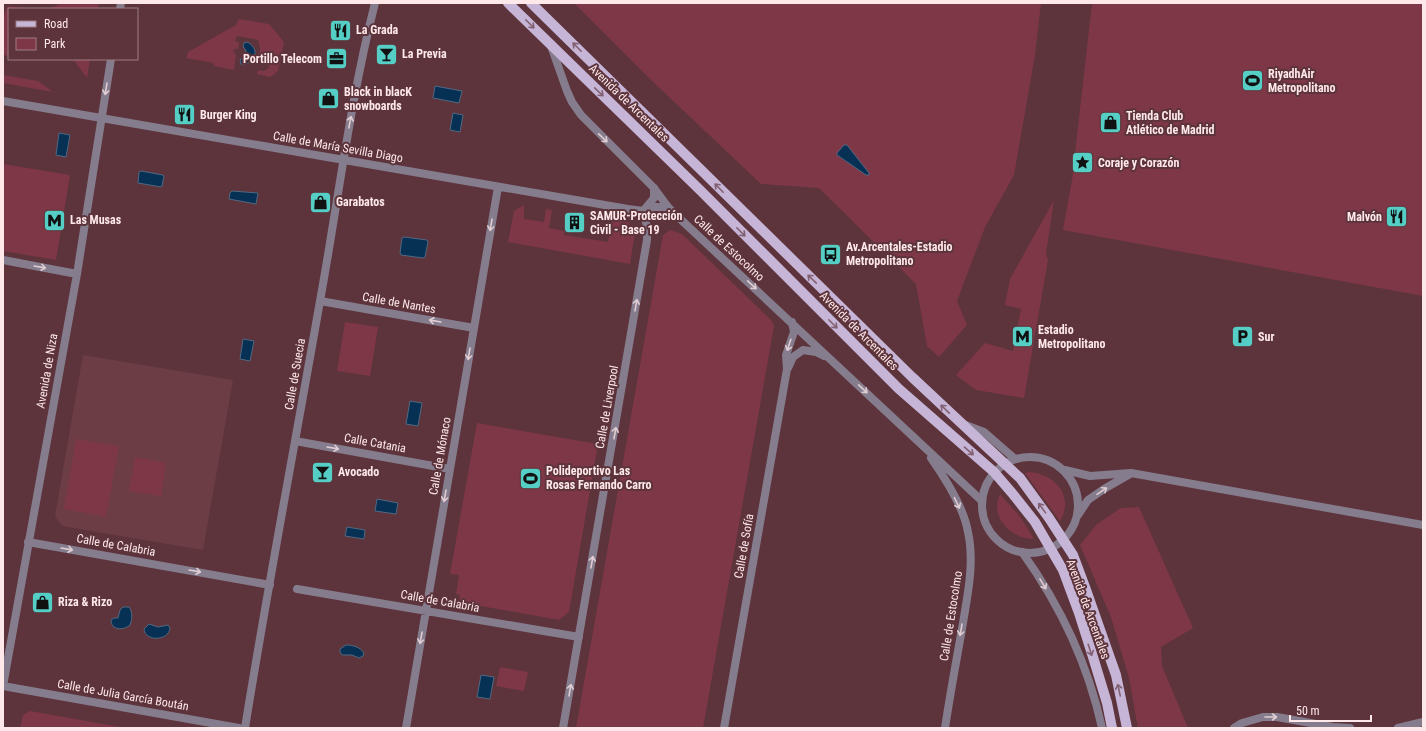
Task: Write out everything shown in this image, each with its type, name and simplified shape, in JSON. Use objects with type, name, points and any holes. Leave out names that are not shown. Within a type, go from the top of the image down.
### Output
[{"type":"main road","name":"Avenida de Arcentales","points":[[508,3],[700,190],[899,389],[994,472],[1035,522],[1063,570],[1079,613],[1107,703],[1112,728]]},
{"type":"main road","name":"Avenida de Arcentales","points":[[531,3],[719,189],[1024,483],[1049,518],[1075,562],[1113,668],[1128,728]]},
{"type":"street","name":"Calle de Suecia","points":[[370,3],[370,24]]},
{"type":"street","name":"Calle de Suecia","points":[[245,728],[320,301],[343,160],[367,36],[376,3]]},
{"type":"street","name":"Calle de Estocolmo","points":[[551,45],[567,91],[572,102],[581,115],[654,188],[668,207],[982,501]]},
{"type":"street","name":"Avenida de Niza","points":[[3,686],[77,274],[111,60]]},
{"type":"street","name":"Calle de María Sevilla Diago","points":[[3,101],[644,211],[655,207],[668,207]]},
{"type":"street","name":"Calle de Mónaco","points":[[406,728],[498,187]]},
{"type":"street","points":[[644,211],[654,198],[654,188]]},
{"type":"street","name":"Calle de Liverpool","points":[[563,728],[647,240],[647,228],[644,211]]},
{"type":"street","points":[[3,260],[77,274]]},
{"type":"street","name":"Calle de Nantes","points":[[320,301],[474,328]]},
{"type":"street","name":"Calle de Sofía","points":[[724,728],[787,369],[786,355],[794,332],[792,322]]},
{"type":"street","name":"Calle de Sofía","points":[[787,369],[794,357],[803,350],[816,352],[835,363]]},
{"type":"street","name":"Avenida de Arcentales","points":[[959,422],[984,432],[1015,459]]},
{"type":"street","name":"Calle Catania","points":[[295,441],[450,469]]},
{"type":"street","name":"Calle de Estocolmo","points":[[922,446],[949,485],[968,531],[970,550],[970,581],[944,728]]},
{"type":"street","points":[[1078,515],[1079,503],[1077,491],[1072,480],[1065,470],[1055,463],[1039,457],[1015,459],[1004,464],[994,472],[986,486],[982,501],[986,524],[992,534],[1000,542],[1022,552],[1041,552],[1063,541],[1088,500],[1131,473]]},
{"type":"street","points":[[1065,470],[1090,476],[1131,473],[1423,525]]},
{"type":"street","name":"Calle de Calabria","points":[[28,542],[270,585]]},
{"type":"street","name":"Avenida de Arcentales","points":[[1022,552],[1035,570],[1058,609],[1075,642],[1090,682],[1102,728]]},
{"type":"street","name":"Calle de Calabria","points":[[297,589],[579,637]]},
{"type":"street","name":"Calle de Julia García Boután","points":[[3,686],[240,728]]},
{"type":"street","points":[[1234,728],[1242,723],[1263,717],[1277,717],[1333,727],[1350,728]]},
{"type":"street","points":[[1398,728],[1423,722]]},
{"type":"shaded area","points":[[83,355],[233,380],[203,550],[62,526],[55,516]]},
{"type":"green space","points":[[63,3],[99,3],[98,8],[50,8]]},
{"type":"green space","points":[[574,3],[1041,3],[1035,55],[1014,175],[985,227],[957,301],[967,325],[939,357],[927,346],[916,284],[819,188],[761,184],[649,78]]},
{"type":"green space","name":"RiyadhAir Metropolitano","points":[[1092,3],[1423,3],[1423,296],[1063,230],[1072,180]]},
{"type":"green space","points":[[8,6],[25,8],[8,8],[8,56],[3,54],[3,16]]},
{"type":"green space","points":[[239,19],[269,24],[284,42],[278,71],[270,77],[257,74],[258,70],[264,71],[269,68],[268,62],[259,60],[260,49],[258,40],[237,36],[235,41],[239,42],[238,49],[233,51],[236,55],[234,70],[214,66],[214,63],[186,58],[188,52],[236,25]]},
{"type":"green space","points":[[74,60],[90,60],[87,78]]},
{"type":"green space","points":[[3,75],[38,81],[53,92],[3,83]]},
{"type":"green space","points":[[3,164],[70,175],[56,260],[3,251]]},
{"type":"green space","points":[[1054,200],[1046,254],[1048,260],[1024,398],[976,390],[956,375],[985,343],[1013,351],[1021,309],[1005,305],[1010,279]]},
{"type":"green space","points":[[524,205],[524,219],[544,222],[546,209],[552,210],[549,228],[564,231],[564,235],[608,242],[612,220],[628,222],[635,232],[630,264],[508,242],[514,211]]},
{"type":"green space","points":[[670,230],[682,234],[771,320],[774,326],[703,728],[576,728],[663,235]]},
{"type":"green space","points":[[345,322],[378,327],[370,376],[337,371]]},
{"type":"green space","points":[[477,423],[598,444],[569,612],[559,620],[459,602],[460,595],[456,594],[459,575],[450,574]]},
{"type":"green space","points":[[76,439],[119,446],[106,517],[64,509]]},
{"type":"green space","points":[[135,457],[166,463],[161,496],[129,491]]},
{"type":"green space","points":[[1029,472],[1047,477],[1060,488],[1064,495],[1065,503],[1064,512],[1060,521],[1025,473]]},
{"type":"green space","points":[[1000,494],[1021,518],[1034,539],[1018,535],[1005,526],[1000,519],[998,511],[997,503]]},
{"type":"green space","points":[[1139,507],[1193,628],[1161,647],[1162,666],[1188,728],[1138,728],[1129,678],[1111,617],[1080,545],[1097,524],[1121,508]]},
{"type":"green space","points":[[500,667],[528,672],[524,691],[496,686]]},
{"type":"green space","points":[[30,711],[126,728],[20,728],[23,715]]},
{"type":"water","points":[[247,42],[254,48],[255,55],[252,61],[244,65],[241,64],[240,60],[245,56],[246,51],[243,46],[244,43]]},
{"type":"water","points":[[435,86],[462,91],[459,103],[433,98]]},
{"type":"water","points":[[453,113],[463,115],[460,132],[450,130]]},
{"type":"water","points":[[59,133],[70,135],[66,157],[56,155]]},
{"type":"water","points":[[844,145],[847,145],[869,175],[866,175],[837,155]]},
{"type":"water","points":[[141,171],[163,175],[162,186],[138,183],[139,172]]},
{"type":"water","points":[[232,191],[258,193],[256,204],[229,199]]},
{"type":"water","points":[[402,238],[427,240],[428,242],[425,257],[401,255]]},
{"type":"water","points":[[243,339],[254,341],[250,361],[240,359]]},
{"type":"water","points":[[410,401],[422,403],[418,426],[406,424]]},
{"type":"water","points":[[377,499],[398,503],[396,514],[375,511]]},
{"type":"water","points":[[347,527],[365,530],[364,539],[345,536]]},
{"type":"water","points":[[123,607],[129,607],[132,614],[130,625],[121,629],[115,628],[111,620],[118,618],[120,610]]},
{"type":"water","points":[[149,624],[158,627],[168,625],[170,628],[169,632],[162,637],[152,638],[145,633],[144,629]]},
{"type":"water","points":[[346,645],[358,648],[364,653],[363,656],[359,658],[352,655],[342,655],[340,649]]},
{"type":"water","points":[[481,675],[494,677],[490,699],[477,697]]},
{"type":"place","name":"La Grada","points":[[340,30]]},
{"type":"place","name":"La Previa","points":[[387,54]]},
{"type":"place","name":"Portillo Telecom","points":[[337,59]]},
{"type":"place","name":"RiyadhAir Metropolitano","points":[[1253,81]]},
{"type":"place","name":"Black in blacK snowboards","points":[[329,99]]},
{"type":"place","name":"Burger King","points":[[185,115]]},
{"type":"place","name":"Tienda Club Atlético de Madrid","points":[[1110,123]]},
{"type":"place","name":"Coraje y Corazón","points":[[1083,163]]},
{"type":"place","name":"Garabatos","points":[[321,202]]},
{"type":"place","name":"Malvón","points":[[1397,217]]},
{"type":"place","name":"Las Musas","points":[[54,220]]},
{"type":"place","name":"SAMUR-Protección Civil - Base 19","points":[[575,223]]},
{"type":"place","name":"Av.Arcentales-Estadio Metropolitano","points":[[830,254]]},
{"type":"place","name":"Estadio Metropolitano","points":[[1023,337]]},
{"type":"place","name":"Sur","points":[[1243,337]]},
{"type":"place","name":"Avocado","points":[[323,472]]},
{"type":"place","name":"Polideportivo Las Rosas Fernando Carro","points":[[530,478]]},
{"type":"place","name":"Riza & Rizo","points":[[42,602]]}]
